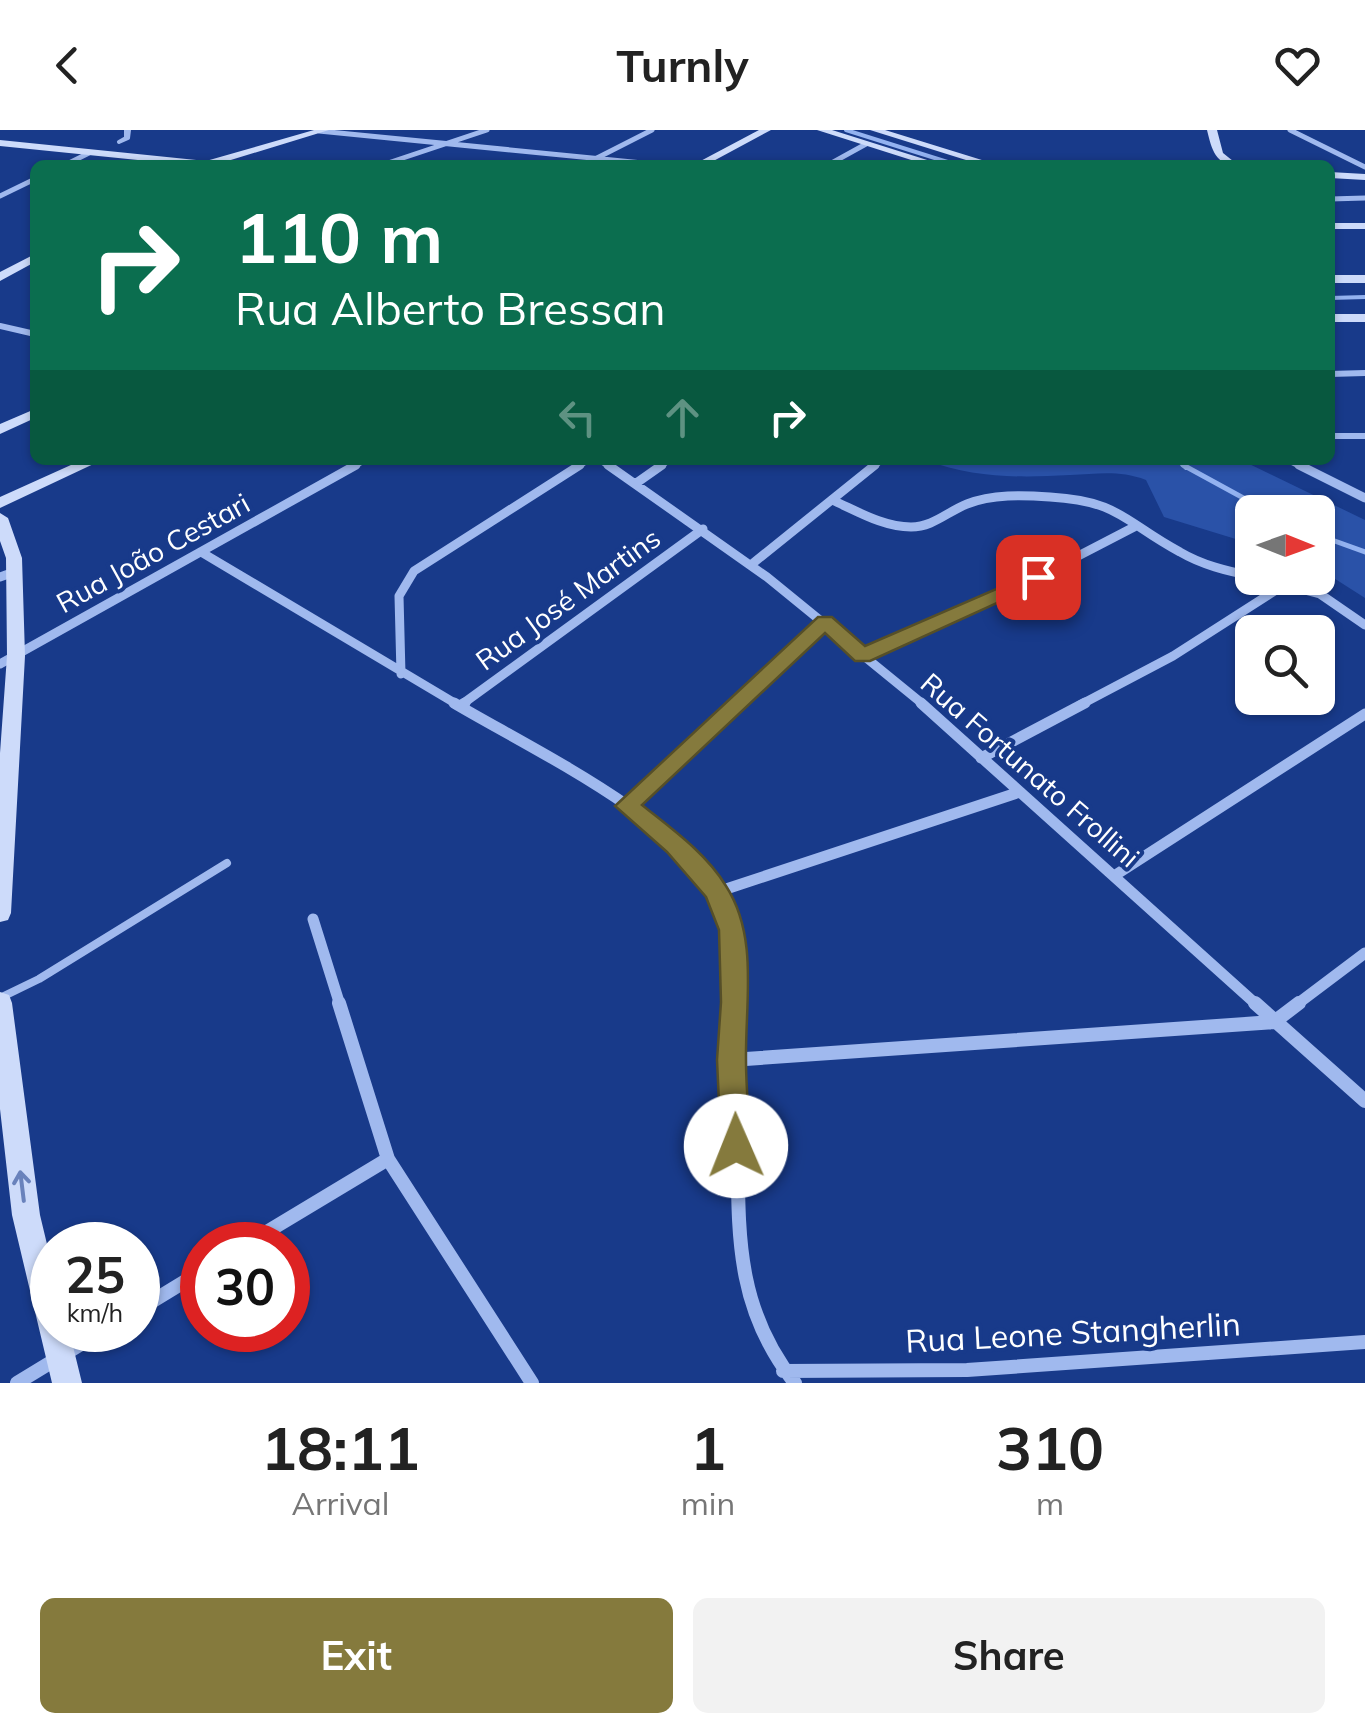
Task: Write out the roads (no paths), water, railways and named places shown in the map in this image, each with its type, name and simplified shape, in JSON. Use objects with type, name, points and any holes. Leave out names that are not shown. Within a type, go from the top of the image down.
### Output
[{"type":"street","points":[[398,160],[488,130]]},
{"type":"street","points":[[219,160],[321,131],[594,160],[652,130]]},
{"type":"street","points":[[708,160],[766,130]]},
{"type":"street","points":[[822,130],[921,160]]},
{"type":"street","points":[[875,130],[973,160]]},
{"type":"street","points":[[1212,130],[1218,154],[1226,160]]},
{"type":"street","points":[[1290,130],[1365,167]]},
{"type":"street","points":[[0,143],[163,160]]},
{"type":"street","points":[[837,160],[866,144]]},
{"type":"street","points":[[75,160],[89,153]]},
{"type":"street","points":[[962,160],[966,158]]},
{"type":"street","points":[[1335,175],[1365,178]]},
{"type":"street","points":[[0,196],[30,182]]},
{"type":"street","points":[[22,186],[30,188]]},
{"type":"street","points":[[1335,199],[1365,198]]},
{"type":"street","points":[[1335,226],[1365,226]]},
{"type":"street","points":[[0,277],[30,260]]},
{"type":"street","points":[[1335,279],[1365,279]]},
{"type":"street","points":[[1335,318],[1365,318]]},
{"type":"street","points":[[0,326],[30,333]]},
{"type":"street","points":[[1335,374],[1365,373]]},
{"type":"street","points":[[0,430],[30,415]]},
{"type":"street","points":[[1335,436],[1365,436]]},
{"type":"street","points":[[0,504],[83,465]]},
{"type":"street","name":"Rua João Cestari","points":[[8,660],[356,465]]},
{"type":"street","points":[[401,674],[399,596],[414,571],[580,465]]},
{"type":"street","name":"Rua Fortunato Frollini","points":[[607,465],[752,564],[825,622],[1117,874],[1274,1022],[1365,1101]]},
{"type":"street","name":"Rua José Martins","points":[[635,484],[663,465]]},
{"type":"street","points":[[752,564],[876,465]]},
{"type":"street","points":[[1298,465],[1365,498]]},
{"type":"street","points":[[832,500],[885,523],[915,527],[941,520],[968,502],[999,497],[1098,502],[1200,563],[1235,572]]},
{"type":"street","points":[[0,518],[7,567],[8,660],[0,913]]},
{"type":"street","points":[[863,656],[1005,594],[1136,526]]},
{"type":"street","name":"Rua José Martins","points":[[460,706],[703,529]]},
{"type":"street","points":[[201,552],[626,806],[676,846],[717,892],[732,930],[735,1002],[731,1060],[737,1115],[734,1178],[748,1298],[751,1314],[783,1371],[795,1383]]},
{"type":"street","points":[[982,758],[1173,656],[1269,595]]},
{"type":"street","points":[[1321,595],[1365,625]]},
{"type":"street","points":[[626,806],[825,622]]},
{"type":"street","points":[[1117,874],[1365,714]]},
{"type":"street","points":[[717,892],[1020,792]]},
{"type":"street","points":[[313,919],[388,1159],[532,1383]]},
{"type":"street","points":[[731,1060],[1274,1022],[1365,953]]},
{"type":"street","points":[[0,1000],[26,1215],[62,1370]]},
{"type":"street","points":[[283,1222],[388,1159]]},
{"type":"street","name":"Rua Leone Stangherlin","points":[[783,1371],[972,1377],[1365,1342]]},
{"type":"street","points":[[17,1383],[62,1370],[81,1352]]},
{"type":"lane","points":[[0,1000],[227,864]]},
{"type":"waterway","points":[[846,130],[941,160]]},
{"type":"waterway","points":[[1335,298],[1365,297]]},
{"type":"waterway","points":[[1183,465],[1238,495]]},
{"type":"waterway","points":[[1183,465],[1186,468]]},
{"type":"waterway","points":[[1335,541],[1365,552]]}]
